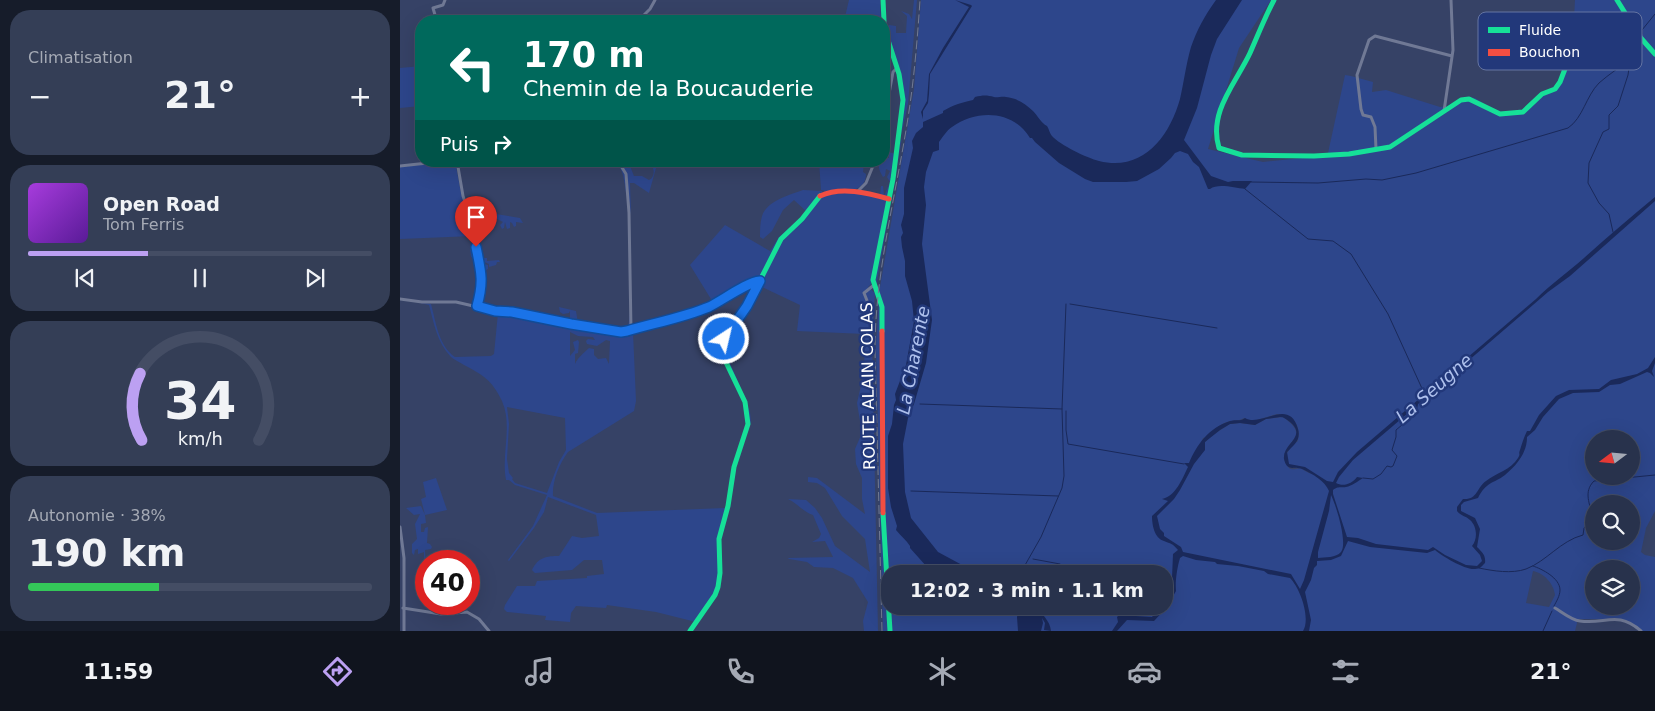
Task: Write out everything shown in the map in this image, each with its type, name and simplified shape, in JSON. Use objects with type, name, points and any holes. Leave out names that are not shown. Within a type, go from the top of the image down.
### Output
[{"type":"street","points":[[436,15],[434,8],[443,4],[445,0]]},
{"type":"street","points":[[645,15],[655,0]]},
{"type":"street","name":"ROUTE ALAIN COLAS","points":[[883,0],[884,15]]},
{"type":"street","points":[[1274,0],[1250,54],[1228,94],[1219,114],[1215,131],[1219,148],[1242,155],[1340,154],[1390,147],[1461,100],[1469,100],[1500,114],[1523,112],[1542,94],[1555,89],[1565,70]]},
{"type":"street","points":[[1444,112],[1452,56],[1453,17],[1451,0]]},
{"type":"street","points":[[1617,0],[1625,12]]},
{"type":"street","points":[[1376,150],[1375,127],[1371,117],[1363,115],[1357,75],[1358,67],[1371,37],[1452,56]]},
{"type":"street","points":[[1642,39],[1655,54]]},
{"type":"street","name":"ROUTE ALAIN COLAS","points":[[890,44],[902,88],[903,108],[889,199],[874,272],[874,285],[882,307],[883,518],[890,631]]},
{"type":"street","points":[[890,88],[893,72],[897,68]]},
{"type":"street","points":[[400,166],[415,164]]},
{"type":"street","points":[[458,167],[463,196],[471,220],[482,272],[482,285],[477,306]]},
{"type":"street","points":[[622,167],[626,174],[630,213],[631,330]]},
{"type":"street","points":[[857,192],[866,183],[873,167]]},
{"type":"street","points":[[690,631],[716,595],[718,588],[720,573],[718,539],[728,506],[734,467],[748,424],[745,402],[723,356],[723,343],[747,306],[781,239],[802,219],[820,196],[826,193],[857,192],[889,199]]},
{"type":"street","points":[[400,299],[429,302],[448,301],[495,311],[512,312],[621,332],[706,308],[725,300],[750,284],[760,281]]},
{"type":"street","points":[[868,303],[864,294],[865,291],[874,285]]},
{"type":"street","points":[[400,527],[404,546],[402,571],[404,631]]},
{"type":"street","points":[[404,608],[441,614],[471,614],[479,619],[489,631]]},
{"type":"street","points":[[1555,608],[1579,621],[1617,619],[1628,622],[1641,631]]},
{"type":"shaded area","points":[[849,0],[880,0],[881,15],[845,15]]},
{"type":"shaded area","points":[[914,0],[917,0],[908,104],[901,136],[904,103],[903,84],[890,42],[890,25],[896,26],[896,33],[906,33],[907,16],[901,11],[909,14],[912,19]]},
{"type":"shaded area","points":[[921,0],[1271,0],[1239,48],[1208,149],[1263,162],[1312,157],[1328,153],[1345,75],[1373,82],[1372,92],[1386,90],[1440,107],[1448,106],[1460,99],[1469,97],[1475,98],[1503,113],[1518,112],[1528,107],[1537,97],[1555,87],[1563,70],[1642,70],[1642,12],[1574,12],[1575,0],[1655,0],[1655,511],[1646,528],[1641,552],[1655,557],[1655,631],[1642,631],[1630,622],[1619,619],[1576,619],[1575,631],[1034,631],[1038,615],[1173,615],[1173,565],[887,565],[883,461],[883,306],[879,293],[914,89]],"holes":[[[1277,414],[1288,415],[1297,424],[1299,435],[1297,442],[1293,443],[1286,455],[1287,463],[1301,469],[1290,469],[1286,464],[1285,454],[1296,435],[1296,430],[1283,417],[1266,419],[1255,425],[1230,424],[1211,436],[1202,448],[1199,448],[1203,438],[1207,437],[1224,423],[1244,418],[1250,422]],[[1533,571],[1545,577],[1553,587],[1555,595],[1549,607],[1526,603]]]},
{"type":"shaded area","points":[[415,67],[415,107],[400,108],[400,68]]},
{"type":"shaded area","points":[[902,138],[876,287],[876,273],[888,196],[880,196],[881,186],[883,186],[884,195],[890,182],[887,177],[890,171],[886,169],[885,176],[883,177],[879,167],[890,167],[890,152],[895,154]]},
{"type":"shaded area","points":[[415,165],[415,167],[456,167],[462,198],[479,238],[475,237],[479,258],[487,258],[487,261],[499,260],[500,262],[489,267],[489,264],[484,262],[481,264],[482,269],[484,264],[488,265],[488,269],[481,273],[477,260],[471,257],[470,249],[474,245],[473,236],[400,239],[400,167]]},
{"type":"shaded area","points":[[620,167],[626,173],[622,167],[630,167],[634,176],[642,176],[649,180],[653,176],[652,167],[656,167],[649,193],[634,183],[630,183],[631,215],[627,183],[626,192]]},
{"type":"shaded area","points":[[819,167],[864,167],[863,172],[866,174],[865,181],[856,189],[842,192],[821,190]]},
{"type":"shaded area","points":[[803,190],[822,191],[822,193],[807,212],[794,200],[783,210],[772,231],[763,239],[760,237],[762,216],[769,206],[779,199]]},
{"type":"shaded area","points":[[857,192],[886,199],[871,284],[868,287],[875,293],[872,339],[878,631],[864,631],[863,621],[868,602],[853,578],[833,568],[814,567],[807,562],[788,558],[833,557],[825,541],[812,542],[819,538],[821,534],[813,515],[788,499],[806,500],[822,518],[835,546],[870,572],[865,539],[842,516],[825,488],[817,483],[808,482],[808,477],[817,478],[865,514],[862,499],[862,478],[856,464],[855,449],[862,433],[857,403],[864,372],[865,334],[797,331],[800,305],[762,287],[760,288],[739,327],[727,339],[726,348],[727,356],[737,379],[750,412],[751,422],[747,434],[748,417],[746,402],[726,360],[724,349],[726,339],[753,298],[784,237],[824,195]]},
{"type":"shaded area","points":[[490,213],[520,218],[523,223],[516,222],[514,227],[510,222],[510,228],[507,229],[505,222],[502,229],[500,225],[503,222],[497,219],[494,220],[496,216]]},
{"type":"shaded area","points":[[725,225],[770,251],[779,237],[788,229],[775,248],[760,278],[714,304],[690,265]]},
{"type":"shaded area","points":[[755,283],[715,307],[633,332],[636,401],[634,411],[568,452],[557,473],[553,491],[553,496],[597,513],[725,508],[717,541],[719,572],[716,590],[696,622],[656,612],[607,605],[606,608],[576,606],[571,613],[570,622],[545,620],[546,616],[507,612],[504,609],[505,605],[517,586],[535,586],[537,581],[587,578],[587,576],[604,574],[602,560],[584,560],[572,570],[535,573],[532,570],[537,562],[543,558],[559,556],[572,536],[582,538],[599,536],[596,515],[548,497],[544,512],[534,528],[508,560],[533,526],[547,495],[515,485],[506,480],[507,420],[502,401],[495,388],[486,379],[451,357],[439,339],[429,305],[420,303],[431,304],[441,340],[455,357],[491,356],[494,354],[498,313],[516,314],[574,324],[574,320],[570,320],[570,311],[563,314],[560,312],[559,307],[576,311],[578,323],[625,330],[628,329],[630,311],[630,328],[626,333],[715,305]],"holes":[[[570,332],[578,336],[593,337],[595,340],[588,339],[586,341],[587,344],[597,346],[606,340],[610,341],[609,364],[606,358],[598,359],[594,355],[594,349],[589,348],[579,357],[575,364],[575,354],[578,353],[579,342],[578,340],[573,342],[575,350],[570,356]],[[507,407],[565,418],[566,450],[559,462],[547,493],[515,483],[509,473],[507,459],[509,424]]]},
{"type":"shaded area","points":[[879,299],[881,305],[882,540],[884,565],[881,565],[876,346]]},
{"type":"shaded area","points":[[436,478],[447,510],[425,515],[421,499],[426,497],[423,482]]},
{"type":"shaded area","points":[[421,506],[426,523],[421,524],[421,532],[424,532],[425,528],[428,527],[427,543],[432,547],[431,549],[415,550],[414,555],[412,553],[412,544],[417,539],[415,524],[420,514],[414,515],[406,508]]},
{"type":"shaded area","points":[[883,615],[888,615],[889,631],[883,631]]},
{"type":"shaded area","points":[[891,615],[1038,615],[1025,631],[892,631]]},
{"type":"water","points":[[955,0],[972,6],[930,74],[928,103],[923,111],[923,119],[921,112],[927,101],[929,74],[969,7]]},
{"type":"water","name":"La Charente","points":[[1216,0],[1242,0],[1217,39],[1197,108],[1184,140],[1211,176],[1228,182],[1252,181],[1245,189],[1217,186],[1208,189],[1199,167],[1188,154],[1180,151],[1175,153],[1159,169],[1137,181],[1093,182],[1059,163],[1014,122],[994,115],[972,117],[952,127],[939,142],[939,150],[933,152],[926,172],[924,187],[926,205],[922,244],[932,320],[926,363],[908,418],[903,444],[905,492],[911,518],[938,552],[962,565],[925,565],[896,530],[897,526],[888,488],[888,436],[896,400],[895,394],[906,365],[914,321],[912,301],[905,276],[901,225],[904,214],[904,188],[913,148],[912,141],[916,133],[923,127],[923,122],[943,113],[943,111],[951,107],[973,100],[975,97],[1004,97],[1018,100],[1027,106],[1047,126],[1051,135],[1056,140],[1081,154],[1099,161],[1114,163],[1128,161],[1141,156],[1152,149],[1169,127],[1180,99],[1191,47],[1208,11]]},
{"type":"water","name":"La Seugne","points":[[1655,197],[1655,201],[1570,276],[1548,292],[1418,404],[1417,410],[1414,408],[1353,460],[1336,483],[1344,485],[1357,477],[1363,478],[1350,486],[1333,490],[1347,537],[1358,538],[1376,544],[1428,550],[1433,547],[1466,565],[1477,566],[1482,561],[1480,555],[1472,546],[1476,536],[1474,526],[1457,511],[1457,507],[1463,499],[1472,498],[1486,481],[1515,462],[1527,431],[1530,431],[1539,415],[1556,396],[1569,390],[1599,389],[1611,380],[1637,374],[1648,368],[1655,357],[1652,371],[1654,377],[1647,372],[1620,384],[1610,385],[1599,392],[1573,393],[1559,399],[1543,417],[1535,430],[1527,437],[1523,453],[1514,467],[1487,486],[1478,498],[1464,502],[1461,505],[1461,511],[1475,518],[1480,529],[1477,547],[1485,558],[1485,563],[1481,567],[1471,569],[1460,565],[1435,550],[1427,553],[1370,547],[1348,541],[1341,556],[1331,560],[1317,561],[1305,592],[1311,620],[1309,631],[1303,631],[1306,619],[1305,611],[1301,596],[1294,583],[1290,578],[1268,574],[1264,571],[1217,564],[1183,556],[1180,558],[1178,566],[1176,591],[1173,596],[1173,554],[1178,550],[1158,537],[1153,527],[1152,516],[1168,501],[1162,499],[1175,491],[1188,467],[1184,463],[1189,463],[1200,443],[1210,432],[1232,420],[1245,418],[1252,420],[1281,414],[1288,415],[1294,420],[1299,433],[1296,442],[1287,452],[1289,464],[1305,467],[1327,481],[1333,482],[1338,472],[1357,452]],"holes":[[[1284,418],[1295,427],[1296,432],[1284,454],[1285,463],[1291,468],[1302,469],[1322,481],[1329,491],[1300,589],[1291,574],[1183,552],[1181,547],[1164,536],[1157,516],[1180,490],[1194,464],[1205,450],[1205,442],[1220,430],[1230,424],[1255,425],[1266,419]],[[1331,495],[1336,507],[1343,547],[1341,552],[1336,555],[1318,558]]]},
{"type":"water","points":[[1018,615],[1043,615],[1051,631],[1044,630],[1045,623],[1042,618],[1041,631],[1018,631]]},
{"type":"water","points":[[1119,615],[1152,617],[1154,615],[1160,615],[1154,621],[1127,620],[1117,631],[1112,631],[1118,622],[1117,617]]},
{"type":"waterway","points":[[1642,34],[1642,30],[1655,14]]},
{"type":"waterway","points":[[1251,182],[1318,183],[1366,179],[1382,180],[1416,173],[1568,128],[1577,119],[1599,83],[1616,70]]},
{"type":"waterway","points":[[1613,232],[1609,214],[1599,203],[1588,183],[1589,163],[1603,132],[1609,129],[1609,115],[1618,106],[1629,70]]},
{"type":"waterway","name":"La Seugne","points":[[1245,189],[1308,239],[1333,241],[1351,254],[1388,314],[1425,395]]},
{"type":"waterway","points":[[1025,565],[1041,537],[1062,488],[1064,476],[1062,409],[1066,304]]},
{"type":"waterway","points":[[1070,304],[1217,328]]},
{"type":"waterway","name":"La Charente","points":[[920,404],[1062,409]]},
{"type":"waterway","name":"La Seugne","points":[[1363,478],[1373,479],[1381,474],[1387,466],[1393,466],[1397,456],[1392,450],[1396,430],[1417,410]]},
{"type":"waterway","points":[[1066,411],[1068,444],[1184,464]]},
{"type":"waterway","points":[[1479,568],[1509,572],[1521,571],[1541,561],[1560,546],[1583,535],[1584,528],[1593,518],[1588,494],[1594,481],[1655,475]]},
{"type":"waterway","points":[[911,491],[1058,496]]},
{"type":"waterway","points":[[1033,559],[1060,564]]},
{"type":"waterway","points":[[1533,566],[1541,569],[1557,582],[1560,590],[1554,606]]},
{"type":"waterway","points":[[1543,631],[1552,611]]},
{"type":"railway","points":[[882,631],[875,350],[876,323],[881,269],[910,102],[920,0]]},
{"type":"traffic: fast","points":[[883,0],[884,15]]},
{"type":"traffic: fast","points":[[1274,0],[1250,53],[1225,98],[1217,122],[1219,148],[1242,155],[1314,156],[1349,154],[1390,147],[1461,100],[1469,99],[1500,114],[1523,112],[1542,94],[1555,89],[1565,70]]},
{"type":"traffic: fast","points":[[1617,0],[1624,12]]},
{"type":"traffic: fast","points":[[1642,39],[1655,54]]},
{"type":"traffic: fast","points":[[882,331],[882,307],[873,280],[893,179],[903,100],[899,74],[890,46]]},
{"type":"traffic: fast","points":[[690,631],[715,595],[718,587],[720,573],[719,539],[728,506],[734,467],[748,424],[745,402],[723,356],[724,339],[747,306],[781,239],[802,219],[820,196]]},
{"type":"traffic: fast","points":[[883,513],[890,631]]},
{"type":"traffic: jam","points":[[820,196],[837,191],[846,191],[889,199]]},
{"type":"traffic: jam","points":[[882,331],[883,513]]},
{"type":"route","points":[[476,247],[482,272],[482,285],[477,306],[495,311],[512,312],[621,332],[706,308],[725,300],[750,284],[760,281],[742,315],[724,339]]}]
